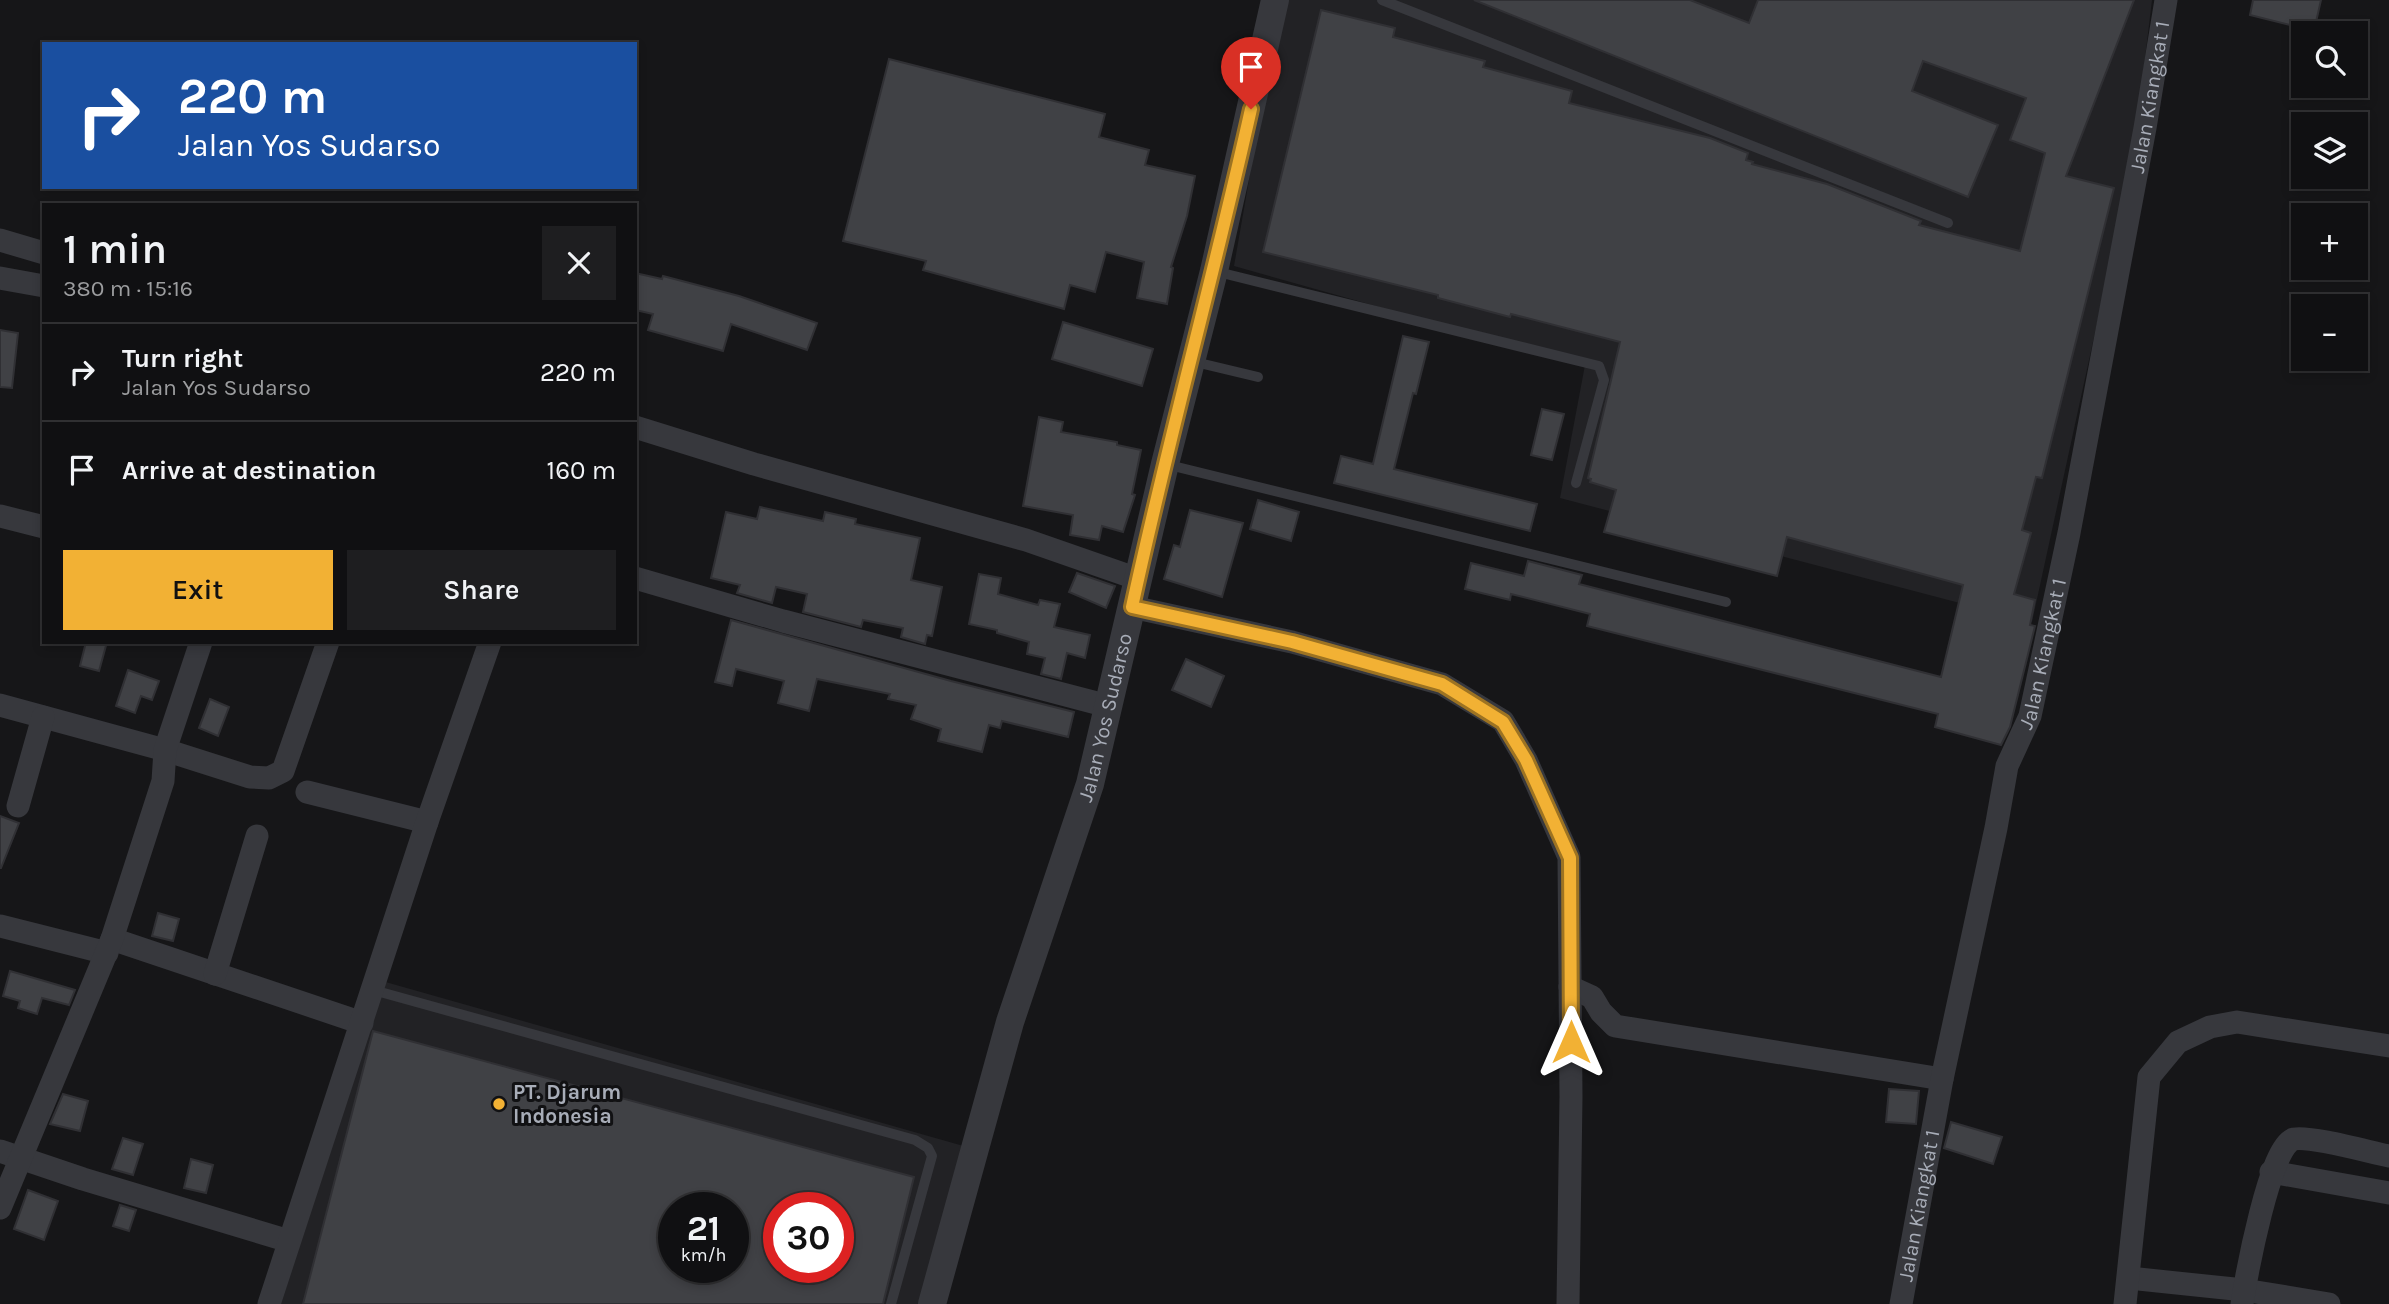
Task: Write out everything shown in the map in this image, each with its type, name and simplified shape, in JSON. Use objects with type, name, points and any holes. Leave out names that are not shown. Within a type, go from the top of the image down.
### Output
[{"type":"street","name":"Jalan Yos Sudarso","points":[[932,1304],[1010,1022],[1090,784],[1165,464],[1214,271],[1275,0]]},
{"type":"street","name":"Jalan Kiangkat 1","points":[[1901,1304],[1942,1079],[1997,828],[2007,766],[2030,716],[2063,560],[2146,128],[2166,0]]},
{"type":"street","points":[[0,240],[42,252]]},
{"type":"street","points":[[0,278],[42,286]]},
{"type":"street","points":[[637,428],[1026,540],[1138,579]]},
{"type":"street","points":[[0,517],[42,527]]},
{"type":"street","points":[[637,579],[783,621],[1108,706]]},
{"type":"street","points":[[1132,607],[1292,642],[1442,684],[1503,722],[1526,760],[1570,858],[1568,1304]]},
{"type":"street","points":[[0,1208],[10,1153],[110,946],[163,780],[164,750],[200,644]]},
{"type":"street","points":[[0,705],[164,750],[250,777],[269,778],[283,771],[327,644]]},
{"type":"street","points":[[269,1304],[427,822],[489,644]]},
{"type":"street","points":[[18,806],[43,717]]},
{"type":"street","points":[[307,792],[427,822]]},
{"type":"street","points":[[215,974],[257,836]]},
{"type":"street","points":[[0,926],[110,946],[215,974],[362,1023]]},
{"type":"street","points":[[1570,987],[1592,997],[1601,1012],[1615,1026],[1942,1079]]},
{"type":"street","points":[[2125,1304],[2149,1077],[2178,1042],[2210,1027],[2237,1022],[2389,1046]]},
{"type":"street","points":[[2243,1297],[2271,1172],[2284,1145],[2292,1139],[2308,1140],[2389,1156]]},
{"type":"street","points":[[10,1153],[83,1179],[289,1241]]},
{"type":"street","points":[[2271,1172],[2389,1193]]},
{"type":"street","points":[[2129,1278],[2243,1297],[2329,1304]]},
{"type":"lane","points":[[1382,0],[1948,223]]},
{"type":"lane","points":[[1214,271],[1600,366],[1604,380],[1576,483]]},
{"type":"lane","points":[[1191,361],[1258,377]]},
{"type":"lane","points":[[1165,464],[1726,602]]},
{"type":"lane","points":[[373,990],[915,1140],[928,1148],[932,1156],[891,1304]]},
{"type":"shaded area","points":[[1284,0],[2152,0],[2133,158],[2032,622],[1560,498],[1585,365],[1234,266],[1274,37]]},
{"type":"shaded area","name":"PT. Djarum Indonesia","points":[[382,981],[967,1147],[922,1304],[278,1304]]},
{"type":"building","points":[[1474,0],[1690,0],[1749,23],[1758,0],[2134,0],[2066,176],[2114,188],[2042,478],[2036,477],[2022,530],[2031,533],[2014,594],[2035,600],[2030,625],[2035,626],[2010,727],[2001,745],[1935,727],[1938,714],[1587,626],[1590,614],[1511,594],[1510,600],[1465,589],[1471,563],[1524,576],[1528,561],[1582,575],[1579,584],[1941,677],[1963,585],[1787,537],[1777,576],[1604,532],[1616,490],[1590,482],[1591,479],[1588,478],[1620,342],[1511,314],[1510,317],[1438,298],[1438,295],[1263,252],[1321,10],[1395,28],[1393,37],[1485,61],[1483,67],[1572,91],[1569,103],[1710,138],[1748,153],[1746,160],[1753,162],[1752,164],[1827,184],[1921,221],[1919,225],[2020,251],[2045,153],[2010,140],[2026,98],[1923,61],[1912,91],[1998,125],[1968,197]]},
{"type":"building","points":[[2253,0],[2321,0],[2316,21],[2291,21],[2291,25],[2250,15]]},
{"type":"building","points":[[889,59],[1105,114],[1099,137],[1149,150],[1145,165],[1195,176],[1187,216],[1171,267],[1167,304],[1137,298],[1144,262],[1106,252],[1095,292],[1070,285],[1064,309],[923,270],[926,261],[843,241]]},
{"type":"building","points":[[637,273],[662,279],[663,276],[739,296],[817,323],[807,350],[731,324],[723,351],[648,330],[653,314],[637,310]]},
{"type":"building","points":[[1063,322],[1153,349],[1142,386],[1052,359]]},
{"type":"building","points":[[0,330],[18,333],[12,388],[0,387]]},
{"type":"building","points":[[1403,336],[1429,342],[1394,469],[1537,504],[1530,531],[1334,483],[1341,456],[1373,464]]},
{"type":"building","points":[[1542,409],[1564,414],[1552,460],[1531,455]]},
{"type":"building","points":[[1039,417],[1063,422],[1061,432],[1117,442],[1117,445],[1141,450],[1132,494],[1135,495],[1123,532],[1102,526],[1099,540],[1070,535],[1073,515],[1023,506]]},
{"type":"building","points":[[1258,500],[1299,512],[1291,541],[1250,529]]},
{"type":"building","points":[[760,507],[823,521],[825,512],[856,519],[855,524],[920,538],[911,580],[942,587],[932,636],[927,635],[925,644],[901,637],[903,628],[863,620],[861,627],[803,612],[807,594],[776,587],[772,603],[737,593],[740,585],[711,578],[726,512],[757,519]]},
{"type":"building","points":[[1190,510],[1243,523],[1222,597],[1164,579],[1174,545],[1180,547]]},
{"type":"building","points":[[1077,573],[1115,586],[1106,608],[1069,592]]},
{"type":"building","points":[[979,574],[1001,578],[998,594],[1038,605],[1040,600],[1060,604],[1054,627],[1090,635],[1085,658],[1067,653],[1061,679],[1041,674],[1045,658],[1027,654],[1029,642],[997,633],[997,630],[969,624]]},
{"type":"building","points":[[731,620],[1074,712],[1068,737],[1002,721],[1000,728],[989,725],[982,752],[938,741],[941,729],[911,719],[916,705],[888,699],[890,694],[817,679],[809,711],[778,703],[784,681],[736,669],[732,686],[715,682]]},
{"type":"building","points":[[86,644],[106,644],[99,671],[80,666]]},
{"type":"building","points":[[1186,659],[1224,676],[1211,707],[1172,690]]},
{"type":"building","points":[[128,670],[159,681],[152,700],[141,696],[135,713],[116,706]]},
{"type":"building","points":[[210,699],[229,707],[218,736],[199,728]]},
{"type":"building","points":[[0,816],[19,823],[1,868],[0,868]]},
{"type":"building","points":[[158,913],[179,919],[173,941],[152,936]]},
{"type":"building","points":[[10,971],[75,990],[69,1005],[42,998],[37,1014],[18,1008],[20,1001],[3,996]]},
{"type":"building","name":"PT. Djarum Indonesia","points":[[373,1031],[914,1177],[883,1304],[303,1304]]},
{"type":"building","points":[[1889,1089],[1919,1091],[1916,1124],[1886,1122]]},
{"type":"building","points":[[63,1094],[88,1101],[80,1131],[50,1124]]},
{"type":"building","points":[[1951,1122],[2002,1137],[1993,1164],[1944,1148]]},
{"type":"building","points":[[123,1138],[143,1144],[133,1175],[112,1169]]},
{"type":"building","points":[[191,1159],[213,1165],[206,1193],[184,1188]]},
{"type":"building","points":[[28,1190],[58,1201],[44,1240],[14,1229]]},
{"type":"building","points":[[120,1205],[136,1210],[129,1231],[113,1226]]},
{"type":"place","name":"PT. Djarum Indonesia","points":[[499,1104]]},
{"type":"route","points":[[1251,109],[1132,607],[1292,642],[1442,684],[1503,722],[1526,760],[1570,858],[1571,1042]]}]
